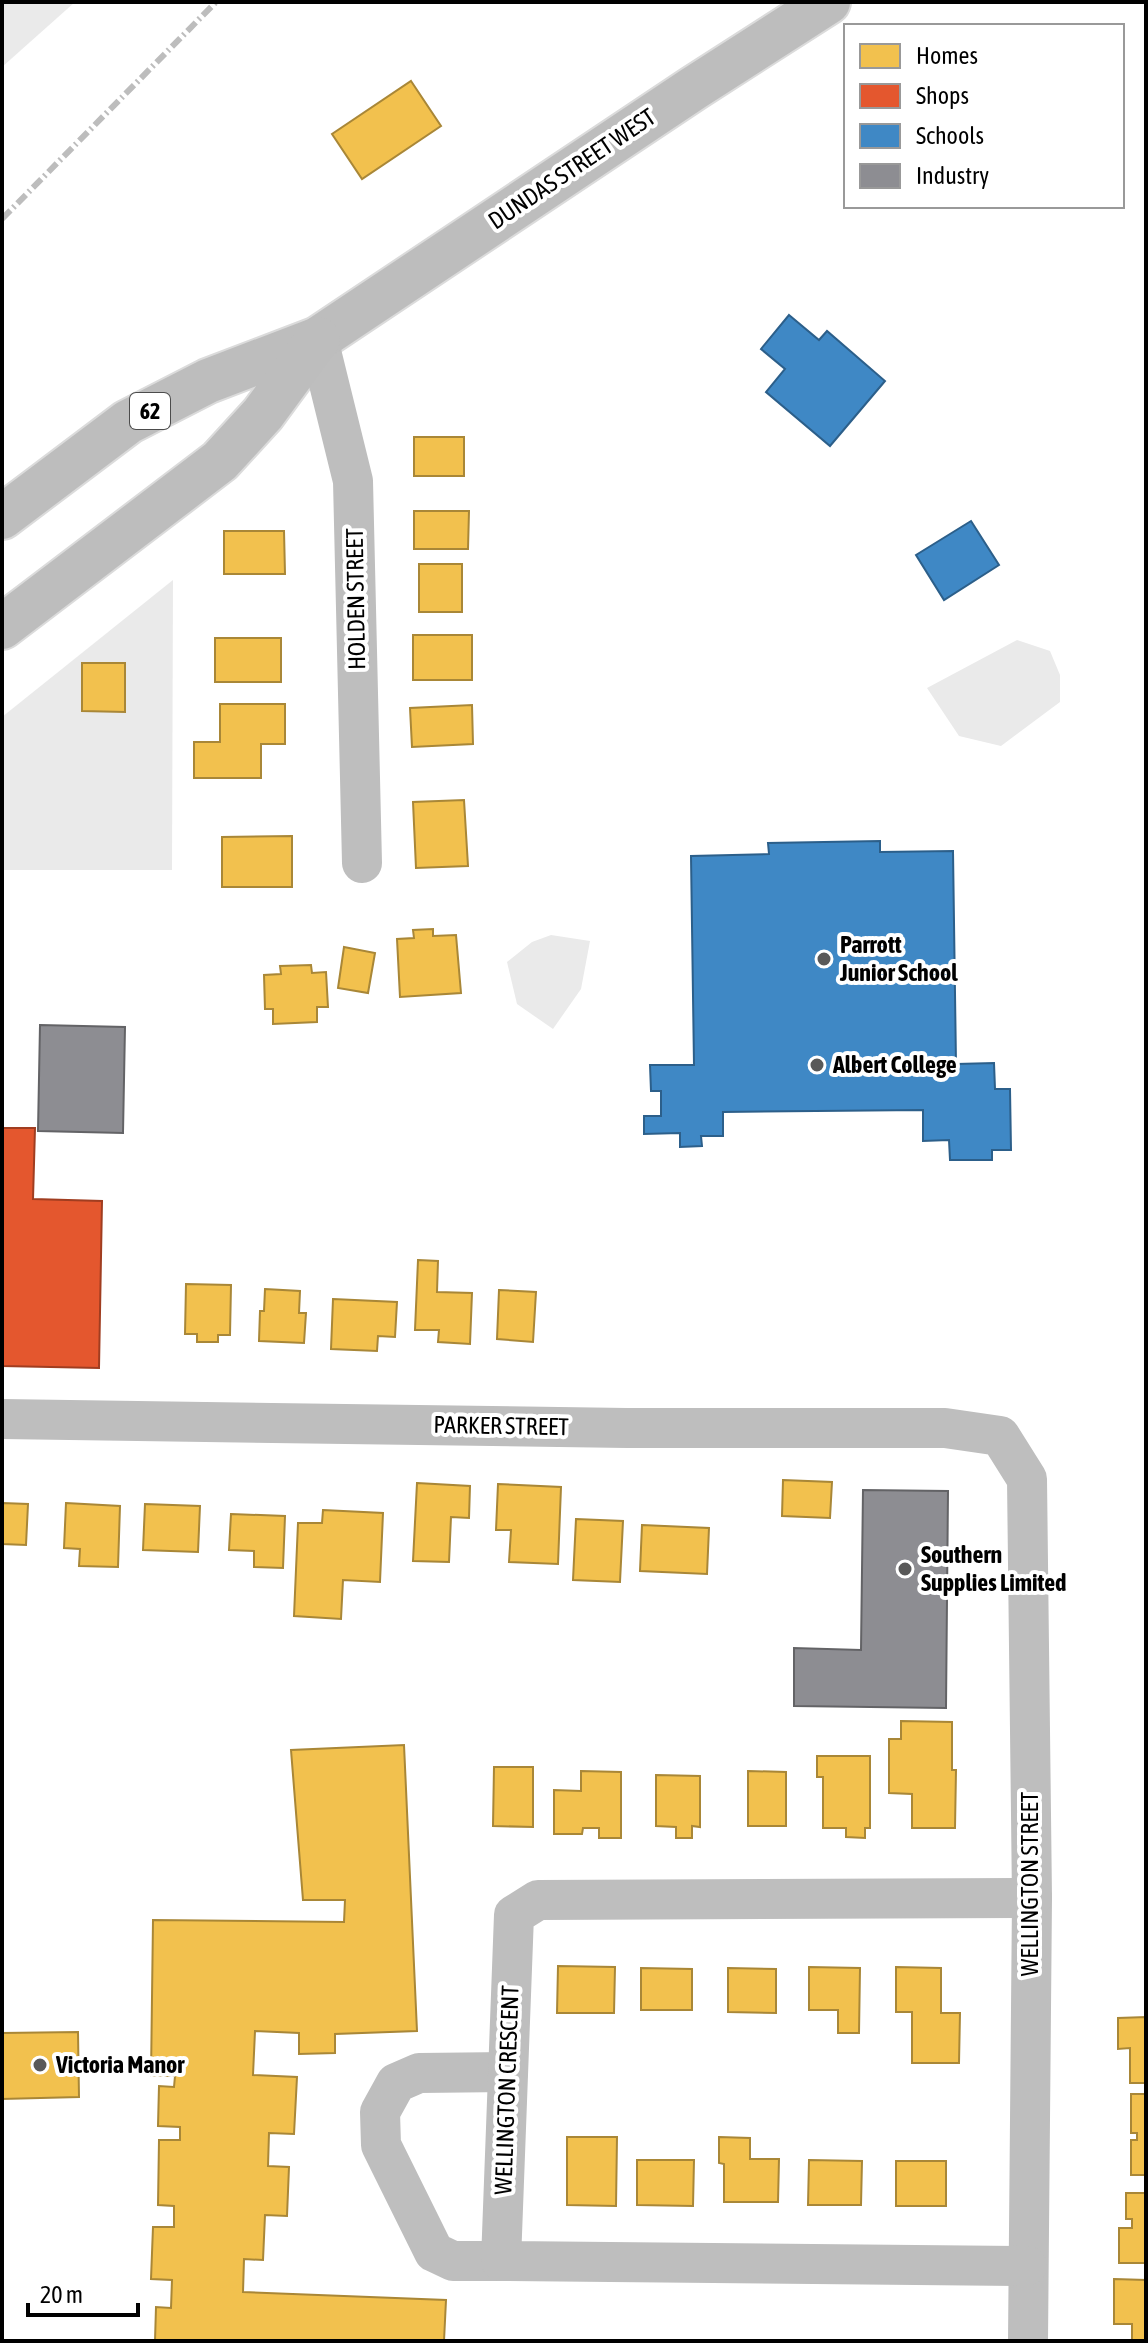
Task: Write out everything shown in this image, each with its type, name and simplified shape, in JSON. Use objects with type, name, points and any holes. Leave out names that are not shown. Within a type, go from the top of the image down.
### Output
[{"type":"main road","name":"DUNDAS STREET WEST","points":[[2,517],[128,422],[208,381],[318,339],[828,2]]},
{"type":"main road","name":"DUNDAS STREET WEST","points":[[2,627],[220,461],[263,414],[318,339]]},
{"type":"street","name":"HOLDEN STREET","points":[[318,339],[353,481],[362,863]]},
{"type":"street","name":"PARKER STREET","points":[[2,1419],[627,1428],[945,1428],[1000,1436]]},
{"type":"street","name":"WELLINGTON STREET","points":[[1000,1436],[1027,1479],[1032,1898],[1028,2341]]},
{"type":"street","name":"WELLINGTON CRESCENT","points":[[501,2261],[514,1915],[538,1900],[1032,1898]]},
{"type":"street","points":[[508,2072],[419,2073],[396,2083],[380,2112],[381,2145],[434,2252],[453,2261],[1027,2266]]},
{"type":"shaded area","points":[[2,2],[75,2],[2,67]]},
{"type":"shaded area","points":[[173,580],[172,870],[2,870],[2,717]]},
{"type":"shaded area","points":[[1017,640],[1050,651],[1060,675],[1060,702],[1001,746],[959,736],[927,688]]},
{"type":"shaded area","points":[[551,935],[590,941],[581,989],[553,1029],[517,1004],[507,962],[532,942]]},
{"type":"building: Homes","points":[[411,81],[441,126],[362,179],[332,134]]},
{"type":"building: Homes","points":[[414,437],[464,437],[464,476],[414,476]]},
{"type":"building: Homes","points":[[414,511],[469,511],[468,549],[414,549]]},
{"type":"building: Homes","points":[[224,531],[284,531],[285,574],[224,574]]},
{"type":"building: Homes","points":[[419,564],[462,564],[462,612],[419,612]]},
{"type":"building: Homes","points":[[413,635],[472,635],[472,680],[413,680]]},
{"type":"building: Homes","points":[[215,638],[281,638],[281,682],[215,682]]},
{"type":"building: Homes","points":[[82,663],[125,663],[125,712],[82,711]]},
{"type":"building: Homes","points":[[220,704],[285,704],[285,744],[261,744],[261,778],[194,778],[194,742],[220,742]]},
{"type":"building: Homes","points":[[472,705],[473,744],[412,747],[410,708]]},
{"type":"building: Homes","points":[[464,800],[468,866],[416,868],[413,802]]},
{"type":"building: Homes","points":[[292,836],[292,887],[222,887],[222,837]]},
{"type":"building: Homes","points":[[433,929],[433,936],[456,935],[461,993],[400,997],[397,939],[414,938],[413,930]]},
{"type":"building: Homes","points":[[344,947],[375,953],[368,993],[338,988]]},
{"type":"building: Homes","points":[[311,965],[312,973],[326,972],[328,1007],[317,1007],[317,1022],[273,1024],[273,1009],[265,1009],[264,975],[281,974],[280,966]]},
{"type":"building: Homes","points":[[418,1260],[438,1261],[437,1292],[472,1293],[470,1344],[438,1342],[439,1330],[415,1330]]},
{"type":"building: Homes","points":[[186,1284],[231,1285],[230,1335],[218,1335],[218,1342],[197,1342],[197,1334],[185,1334]]},
{"type":"building: Homes","points":[[265,1289],[300,1291],[299,1313],[306,1313],[304,1343],[259,1341],[260,1311],[264,1311]]},
{"type":"building: Homes","points":[[499,1290],[536,1292],[533,1342],[497,1339]]},
{"type":"building: Homes","points":[[333,1299],[397,1302],[395,1337],[378,1336],[377,1351],[331,1349]]},
{"type":"building: Homes","points":[[783,1480],[832,1482],[830,1518],[782,1516]]},
{"type":"building: Homes","points":[[417,1483],[470,1486],[469,1518],[451,1517],[449,1562],[413,1561]]},
{"type":"building: Homes","points":[[498,1484],[561,1487],[558,1564],[509,1562],[511,1530],[496,1530]]},
{"type":"building: Homes","points":[[2,1503],[28,1504],[26,1545],[2,1544]]},
{"type":"building: Homes","points":[[66,1503],[120,1506],[118,1567],[79,1566],[80,1549],[64,1548]]},
{"type":"building: Homes","points":[[145,1504],[200,1506],[198,1552],[143,1550]]},
{"type":"building: Homes","points":[[323,1510],[383,1513],[380,1582],[343,1580],[341,1619],[294,1616],[298,1523],[322,1523]]},
{"type":"building: Homes","points":[[231,1514],[285,1516],[283,1568],[254,1567],[254,1551],[229,1550]]},
{"type":"building: Homes","points":[[576,1519],[623,1521],[620,1582],[573,1580]]},
{"type":"building: Homes","points":[[642,1525],[709,1528],[707,1574],[640,1571]]},
{"type":"building: Homes","points":[[901,1721],[952,1722],[952,1770],[956,1770],[955,1828],[912,1828],[912,1794],[889,1793],[889,1739],[901,1739]]},
{"type":"building: Homes","points":[[404,1745],[417,2031],[335,2034],[335,2053],[299,2054],[299,2033],[255,2031],[253,2075],[297,2077],[294,2134],[269,2133],[268,2166],[289,2167],[287,2216],[265,2215],[263,2260],[244,2259],[243,2292],[446,2300],[444,2341],[155,2341],[156,2307],[171,2308],[172,2280],[151,2279],[153,2227],[174,2227],[174,2206],[158,2205],[159,2140],[180,2140],[180,2127],[158,2126],[159,2086],[174,2087],[175,2076],[151,2076],[153,1920],[344,1922],[345,1900],[303,1900],[291,1750]]},
{"type":"building: Homes","points":[[817,1756],[870,1756],[870,1828],[865,1828],[865,1838],[846,1837],[846,1828],[823,1828],[823,1777],[817,1777]]},
{"type":"building: Homes","points":[[494,1767],[533,1767],[533,1827],[493,1826]]},
{"type":"building: Homes","points":[[581,1771],[621,1772],[621,1838],[599,1838],[599,1828],[583,1828],[582,1834],[554,1834],[554,1790],[581,1791]]},
{"type":"building: Homes","points":[[748,1771],[786,1772],[786,1826],[748,1826]]},
{"type":"building: Homes","points":[[656,1775],[700,1776],[700,1827],[692,1826],[692,1838],[676,1838],[676,1827],[656,1826]]},
{"type":"building: Homes","points":[[558,1966],[615,1967],[614,2013],[557,2013]]},
{"type":"building: Homes","points":[[809,1967],[860,1968],[859,2033],[838,2033],[838,2010],[809,2010]]},
{"type":"building: Homes","points":[[896,1967],[941,1968],[941,2013],[960,2013],[959,2063],[912,2063],[912,2012],[896,2012]]},
{"type":"building: Homes","points":[[641,1968],[692,1969],[692,2010],[641,2010]]},
{"type":"building: Homes","points":[[728,1968],[776,1969],[776,2013],[728,2012]]},
{"type":"building: Homes","points":[[1146,2017],[1146,2083],[1130,2083],[1130,2048],[1118,2049],[1118,2018]]},
{"type":"building: Homes","name":"Victoria Manor","points":[[78,2032],[79,2097],[2,2099],[2,2033]]},
{"type":"building: Homes","points":[[1131,2094],[1146,2094],[1146,2175],[1131,2175],[1131,2140],[1137,2140],[1137,2133],[1131,2133]]},
{"type":"building: Homes","points":[[567,2137],[617,2137],[616,2206],[567,2205]]},
{"type":"building: Homes","points":[[719,2137],[750,2138],[750,2159],[779,2159],[778,2202],[724,2202],[724,2164],[719,2163]]},
{"type":"building: Homes","points":[[637,2160],[694,2160],[693,2206],[637,2205]]},
{"type":"building: Homes","points":[[809,2160],[862,2161],[861,2205],[808,2205]]},
{"type":"building: Homes","points":[[896,2161],[946,2161],[946,2206],[896,2206]]},
{"type":"building: Homes","points":[[1126,2193],[1146,2193],[1146,2263],[1119,2263],[1119,2228],[1132,2228],[1132,2219],[1126,2219]]},
{"type":"building: Homes","points":[[1114,2279],[1146,2280],[1146,2341],[1132,2341],[1132,2324],[1114,2324]]},
{"type":"building: Shops","points":[[2,1128],[35,1128],[33,1199],[102,1201],[99,1368],[2,1366]]},
{"type":"building: Schools","points":[[789,315],[819,340],[827,331],[885,381],[830,446],[766,392],[785,369],[761,349]]},
{"type":"building: Schools","points":[[971,521],[999,565],[944,600],[916,555]]},
{"type":"building: Schools","name":"Parrott Junior School","points":[[880,841],[880,852],[953,851],[956,1064],[994,1063],[995,1089],[1010,1089],[1011,1150],[992,1150],[992,1160],[950,1160],[949,1140],[923,1141],[923,1110],[723,1112],[723,1136],[701,1136],[702,1146],[680,1147],[680,1133],[644,1134],[644,1116],[661,1116],[661,1091],[651,1091],[650,1065],[694,1065],[691,856],[769,854],[768,843]]},
{"type":"building: Industry","points":[[40,1025],[125,1027],[123,1133],[38,1131]]},
{"type":"building: Industry","name":"Southern Supplies Limited","points":[[863,1490],[948,1491],[946,1708],[794,1706],[794,1648],[861,1650]]},
{"type":"railway","points":[[2,219],[216,2]]},
{"type":"place","name":"Parrott Junior School","points":[[824,959]]},
{"type":"place","name":"Albert College","points":[[817,1065]]},
{"type":"place","name":"Southern Supplies Limited","points":[[905,1569]]},
{"type":"place","name":"Victoria Manor","points":[[40,2065]]}]
